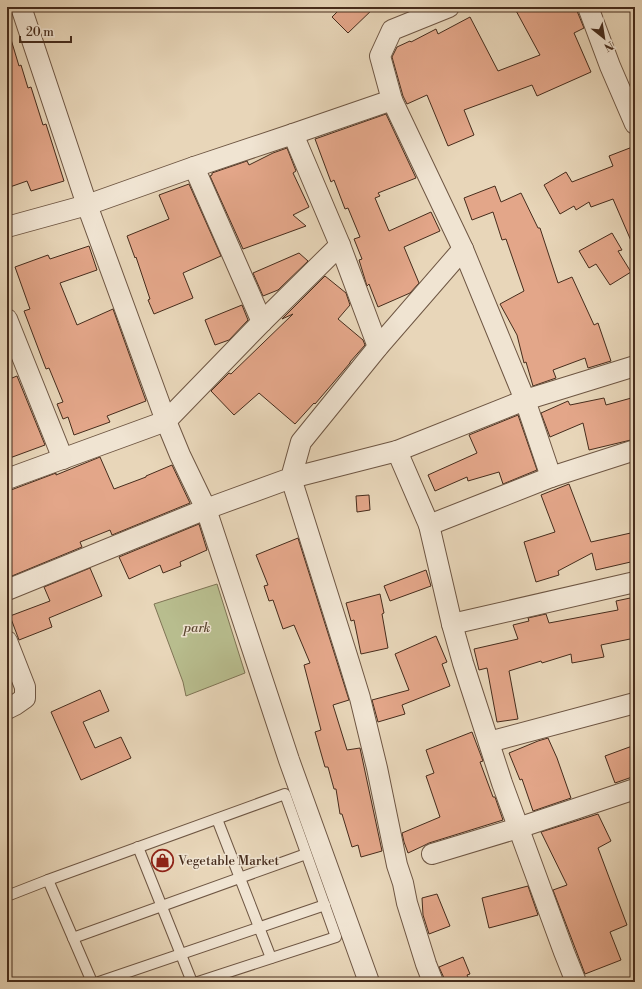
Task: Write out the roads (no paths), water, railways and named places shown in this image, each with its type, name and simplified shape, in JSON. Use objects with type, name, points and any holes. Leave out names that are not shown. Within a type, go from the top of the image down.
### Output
[{"type":"street","points":[[21,7],[87,205],[166,421],[206,509],[289,760],[369,982]]},
{"type":"street","points":[[449,7],[414,13],[392,30],[380,56],[392,100],[463,249],[525,400],[551,477]]},
{"type":"street","points":[[588,7],[610,66],[635,124]]},
{"type":"street","points":[[7,227],[87,205],[392,100]]},
{"type":"street","points":[[293,134],[340,244],[378,346]]},
{"type":"street","points":[[194,167],[262,322]]},
{"type":"street","points":[[7,479],[166,421],[340,244]]},
{"type":"street","points":[[433,982],[426,964],[397,865],[377,768],[360,698],[291,478],[301,442],[378,346],[463,249]]},
{"type":"street","points":[[7,319],[63,459]]},
{"type":"street","points":[[7,590],[206,509],[291,478],[397,451],[525,400],[635,366]]},
{"type":"street","points":[[429,525],[551,477],[635,450]]},
{"type":"street","points":[[397,451],[429,525],[452,624],[463,663],[502,783],[576,982]]},
{"type":"street","points":[[452,624],[635,582]]},
{"type":"street","points":[[7,641],[24,687],[25,698],[7,709]]},
{"type":"street","points":[[489,742],[635,703]]},
{"type":"street","points":[[432,854],[518,828],[635,789]]},
{"type":"lane","points":[[7,896],[285,794],[336,937],[198,982]]},
{"type":"lane","points":[[217,819],[271,958]]},
{"type":"lane","points":[[138,847],[192,982]]},
{"type":"lane","points":[[73,938],[306,854]]},
{"type":"lane","points":[[48,880],[92,982]]},
{"type":"lane","points":[[99,982],[325,905]]},
{"type":"place","name":"Vegetable Market","points":[[163,860]]},
{"type":"park label","name":"park","points":[[197,627]]}]
